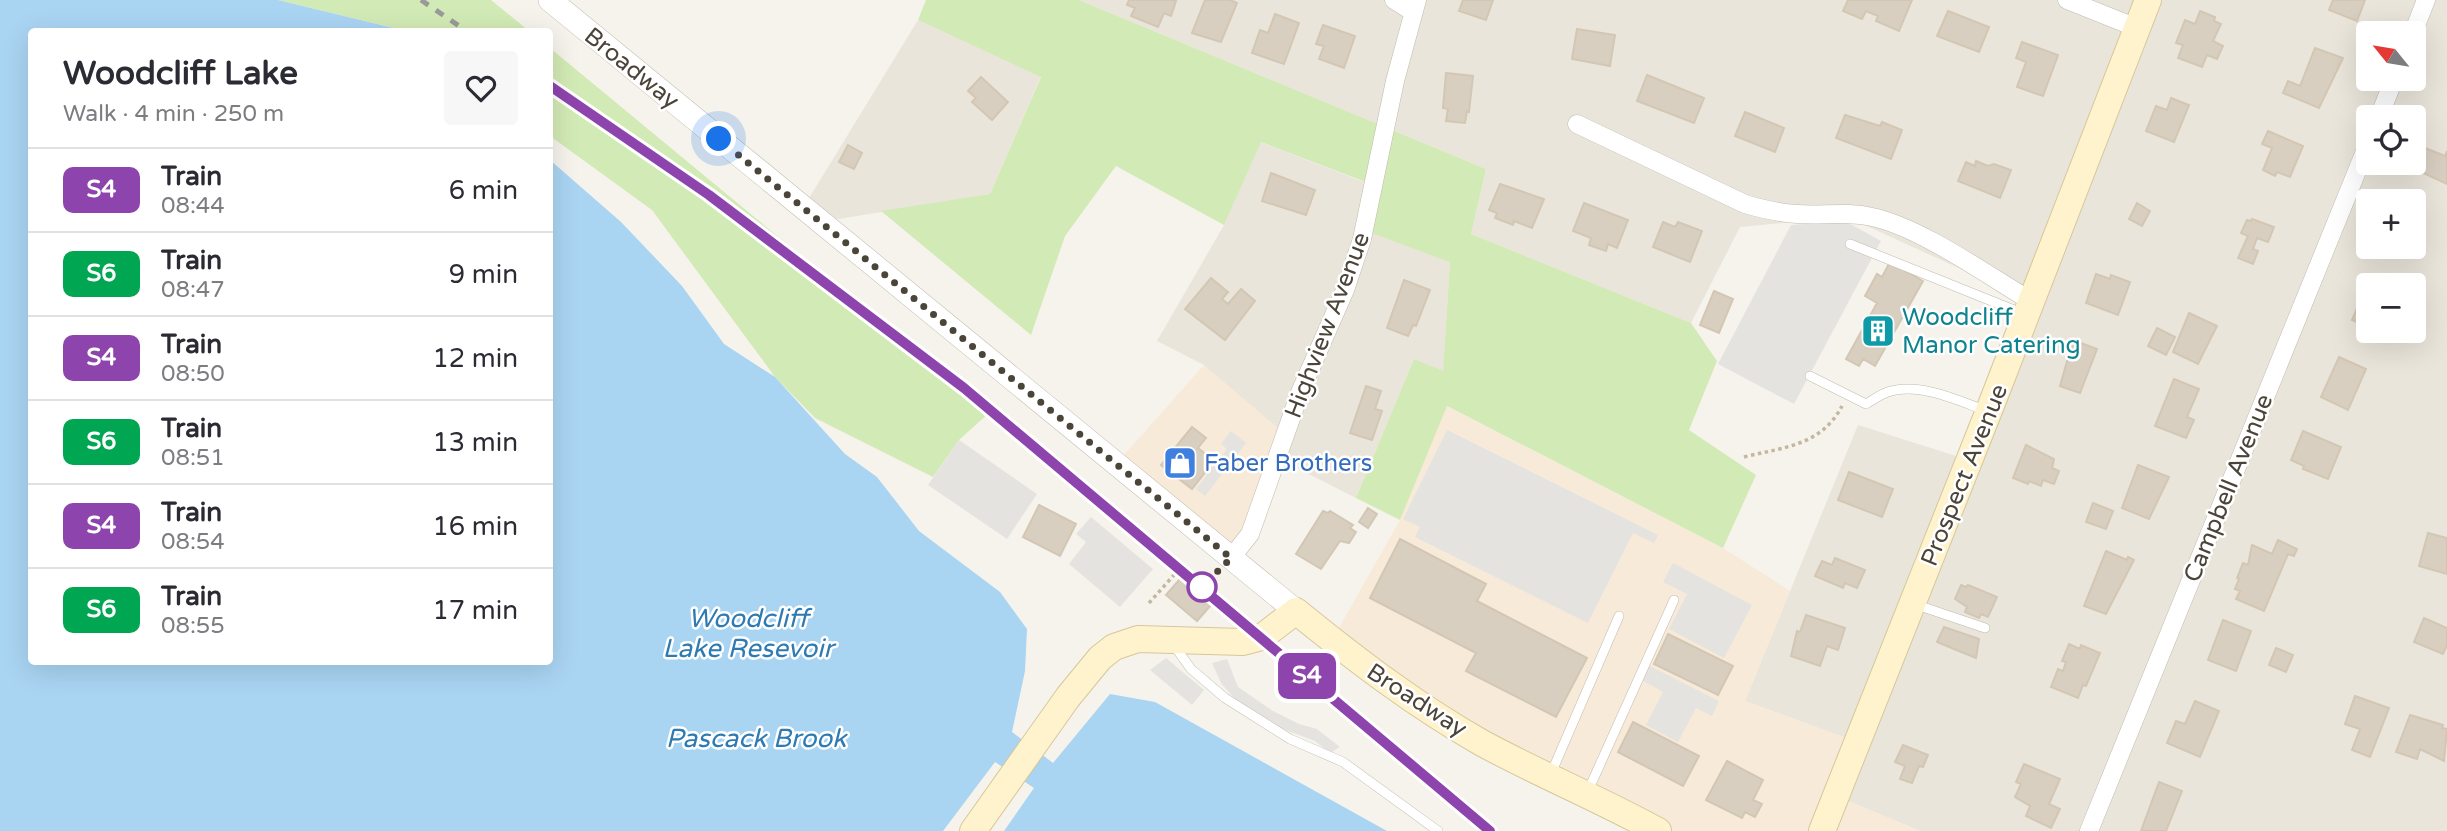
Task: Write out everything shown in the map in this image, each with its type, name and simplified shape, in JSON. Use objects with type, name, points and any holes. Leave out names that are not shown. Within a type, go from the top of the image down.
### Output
[{"type":"main road","name":"Prospect Avenue","points":[[1822,831],[2148,0]]},
{"type":"main road","points":[[973,831],[1086,673],[1114,647],[1138,639],[1243,642],[1262,637],[1296,611]]},
{"type":"main road","name":"Broadway","points":[[1296,611],[1372,672],[1481,742],[1658,831]]},
{"type":"street","name":"Broadway","points":[[550,0],[1296,611]]},
{"type":"street","points":[[1394,0],[1415,6]]},
{"type":"street","points":[[2067,0],[2137,28]]},
{"type":"street","points":[[2418,21],[2426,0]]},
{"type":"street","name":"Highview Avenue","points":[[1231,558],[1250,534],[1301,390],[1345,290],[1362,239],[1395,81],[1415,6]]},
{"type":"street","points":[[1577,124],[1745,204],[1770,211],[1799,214],[1846,213],[1873,217],[1910,230],[2029,308]]},
{"type":"street","name":"Campbell Avenue","points":[[2089,831],[2356,174]]},
{"type":"lane","points":[[1850,244],[2029,308]]},
{"type":"lane","points":[[1810,376],[1866,404],[1890,391],[1927,392],[1989,411]]},
{"type":"lane","points":[[1586,796],[1674,600]]},
{"type":"lane","points":[[1913,603],[1985,628]]},
{"type":"lane","points":[[1549,778],[1619,616]]},
{"type":"lane","points":[[1170,639],[1191,669],[1225,698],[1290,739],[1343,762],[1438,831]]},
{"type":"path","points":[[1744,457],[1813,439],[1834,421],[1848,395]]},
{"type":"path","points":[[1149,603],[1174,575]]},
{"type":"shaded area","points":[[1079,0],[2447,0],[2447,831],[1920,831],[1836,796],[1857,742],[1745,701],[1858,425],[1969,460],[2031,301],[1847,217],[1740,227],[1691,323],[1471,234],[1486,169]]},
{"type":"shaded area","points":[[918,20],[1041,76],[990,194],[821,222],[803,208]]},
{"type":"shaded area","points":[[1260,142],[1374,186],[1450,262],[1443,372],[1414,359],[1356,498],[1277,458],[1204,365],[1157,341],[1224,225]]},
{"type":"shaded area","points":[[1845,221],[1881,241],[1794,404],[1718,364],[1791,225]]},
{"type":"shaded area","points":[[1204,365],[1286,435],[1231,558],[1116,464]]},
{"type":"shaded area","points":[[1446,406],[1723,548],[1790,591],[1745,701],[1858,742],[1836,796],[1920,831],[1658,831],[1332,640],[1400,520]]},
{"type":"shaded area","points":[[1447,430],[1658,535],[1654,543],[1633,533],[1588,623],[1415,537],[1420,527],[1403,519]]},
{"type":"shaded area","points":[[1231,431],[1246,443],[1205,496],[1196,489],[1227,449],[1221,444]]},
{"type":"shaded area","points":[[959,440],[1037,494],[1007,539],[928,485]]},
{"type":"shaded area","points":[[1091,517],[1153,569],[1120,607],[1069,564],[1086,542],[1076,534]]},
{"type":"shaded area","points":[[1673,563],[1752,605],[1724,658],[1669,629],[1687,594],[1663,582]]},
{"type":"shaded area","points":[[1166,658],[1204,690],[1192,705],[1150,670]]},
{"type":"shaded area","points":[[1227,659],[1238,687],[1273,711],[1299,724],[1317,729],[1340,747],[1330,753],[1315,741],[1270,724],[1240,705],[1221,683],[1212,663]]},
{"type":"shaded area","points":[[1648,665],[1719,701],[1712,716],[1696,708],[1678,742],[1646,725],[1663,692],[1640,679]]},
{"type":"green space","points":[[278,0],[491,0],[525,28],[395,28]]},
{"type":"green space","points":[[926,0],[1079,0],[1486,169],[1471,234],[1691,323],[1717,361],[1689,430],[1756,475],[1723,548],[1447,406],[1400,520],[1356,498],[1414,359],[1443,371],[1450,262],[1358,228],[1376,186],[1261,142],[1224,225],[1116,166],[1065,236],[1031,335],[881,211],[990,194],[1041,77],[918,20]]},
{"type":"green space","points":[[553,50],[990,412],[959,440],[933,477],[815,418],[775,377],[652,210],[553,138]]},
{"type":"water","name":"Woodcliff Lake Resevoir","points":[[0,0],[278,0],[394,28],[28,28],[28,665],[553,665],[553,163],[621,222],[682,286],[724,344],[775,377],[845,454],[877,477],[919,531],[1000,592],[1027,629],[1025,671],[1012,732],[1053,763],[1110,694],[1155,702],[1387,831],[1004,831],[1034,788],[995,762],[943,831],[0,831]]},
{"type":"building","points":[[1129,0],[1176,1],[1171,16],[1164,13],[1158,27],[1131,16],[1135,8],[1127,5]]},
{"type":"building","points":[[1205,0],[1230,0],[1237,3],[1221,42],[1192,33]]},
{"type":"building","points":[[1463,0],[1493,0],[1486,20],[1459,11]]},
{"type":"building","points":[[1848,0],[1912,0],[1899,31],[1876,21],[1878,16],[1866,11],[1862,19],[1843,11]]},
{"type":"building","points":[[2333,0],[2365,0],[2357,21],[2329,10]]},
{"type":"building","points":[[1948,11],[1989,27],[1979,52],[1937,36]]},
{"type":"building","points":[[2200,11],[2215,17],[2214,21],[2221,24],[2213,41],[2223,46],[2217,59],[2207,55],[2202,67],[2178,58],[2183,45],[2176,43],[2185,20],[2195,24]]},
{"type":"building","points":[[1275,14],[1299,23],[1284,64],[1252,53],[1260,30],[1268,33]]},
{"type":"building","points":[[1323,25],[1355,36],[1344,68],[1319,59],[1324,46],[1316,44]]},
{"type":"building","points":[[1577,29],[1615,35],[1610,66],[1572,59]]},
{"type":"building","points":[[2022,42],[2058,55],[2043,96],[2017,87],[2026,62],[2016,58]]},
{"type":"building","points":[[2315,48],[2343,58],[2319,108],[2283,93],[2288,81],[2300,86]]},
{"type":"building","points":[[1446,73],[1473,76],[1465,123],[1446,121],[1448,109],[1443,108]]},
{"type":"building","points":[[1647,75],[1704,98],[1694,123],[1637,101]]},
{"type":"building","points":[[981,77],[1008,102],[992,120],[972,102],[976,98],[968,91]]},
{"type":"building","points":[[2171,98],[2189,105],[2174,142],[2146,131],[2156,106],[2167,110]]},
{"type":"building","points":[[1745,112],[1784,128],[1775,152],[1735,136]]},
{"type":"building","points":[[1845,115],[1880,126],[1882,122],[1902,130],[1891,159],[1836,138]]},
{"type":"building","points":[[2268,131],[2303,146],[2290,177],[2277,172],[2275,176],[2263,170],[2272,148],[2262,144]]},
{"type":"building","points":[[848,145],[862,153],[854,169],[839,162]]},
{"type":"building","points":[[2426,148],[2445,156],[2447,151],[2447,184],[2426,174]]},
{"type":"building","points":[[1976,161],[2011,170],[2000,198],[1958,181],[1966,162],[1975,166]]},
{"type":"building","points":[[1271,173],[1315,190],[1306,215],[1262,201]]},
{"type":"building","points":[[1500,184],[1544,199],[1532,228],[1495,218],[1497,213],[1489,210]]},
{"type":"building","points":[[1584,203],[1628,220],[1617,248],[1608,244],[1606,251],[1589,245],[1591,238],[1573,231]]},
{"type":"building","points":[[2137,203],[2150,211],[2142,226],[2129,219]]},
{"type":"building","points":[[2252,219],[2274,227],[2268,242],[2257,238],[2253,249],[2258,251],[2253,264],[2238,258],[2248,236],[2241,233],[2247,220]]},
{"type":"building","points":[[1663,222],[1675,227],[1678,222],[1702,231],[1690,262],[1653,247]]},
{"type":"building","name":"Woodcliff Manor Catering","points":[[1890,262],[1923,281],[1875,366],[1863,359],[1859,366],[1846,359],[1877,303],[1865,296],[1877,274],[1882,277]]},
{"type":"building","points":[[2096,274],[2110,279],[2111,275],[2130,282],[2118,315],[2086,303]]},
{"type":"building","points":[[1211,278],[1228,292],[1222,299],[1228,304],[1241,289],[1255,301],[1225,340],[1185,309]]},
{"type":"building","points":[[1404,280],[1430,290],[1416,326],[1413,325],[1408,336],[1387,328]]},
{"type":"building","points":[[1714,291],[1733,299],[1719,333],[1700,325]]},
{"type":"building","points":[[2189,313],[2217,326],[2198,364],[2173,352]]},
{"type":"building","points":[[2157,328],[2175,337],[2166,355],[2148,346]]},
{"type":"building","points":[[2073,340],[2097,349],[2080,393],[2060,386]]},
{"type":"building","points":[[2339,357],[2366,369],[2348,410],[2321,397]]},
{"type":"building","points":[[2174,379],[2199,389],[2187,417],[2194,420],[2186,438],[2155,426]]},
{"type":"building","points":[[1366,386],[1381,391],[1375,409],[1382,411],[1372,440],[1350,433]]},
{"type":"building","points":[[1192,427],[1206,438],[1198,448],[1214,461],[1192,489],[1161,465]]},
{"type":"building","points":[[2303,431],[2341,447],[2328,479],[2303,469],[2304,466],[2291,460]]},
{"type":"building","points":[[2026,445],[2054,459],[2052,468],[2059,471],[2054,484],[2043,480],[2041,486],[2013,478]]},
{"type":"building","points":[[2138,465],[2169,477],[2149,519],[2122,508]]},
{"type":"building","points":[[1849,472],[1893,489],[1882,517],[1838,500]]},
{"type":"building","points":[[2093,503],[2113,511],[2106,529],[2086,522]]},
{"type":"building","points":[[1039,505],[1076,524],[1060,556],[1023,537]]},
{"type":"building","points":[[1368,508],[1377,514],[1368,528],[1359,522]]},
{"type":"building","points":[[1323,511],[1330,511],[1353,525],[1350,528],[1356,532],[1349,543],[1340,541],[1321,569],[1296,554]]},
{"type":"building","points":[[2428,533],[2447,538],[2447,574],[2419,566]]},
{"type":"building","points":[[1400,539],[1486,584],[1477,601],[1587,658],[1556,717],[1466,671],[1476,653],[1370,598]]},
{"type":"building","points":[[2278,540],[2297,549],[2294,556],[2288,554],[2264,611],[2236,599],[2240,591],[2235,589],[2239,579],[2237,578],[2243,563],[2248,565],[2252,545],[2272,554]]},
{"type":"building","points":[[2106,551],[2127,560],[2128,557],[2134,560],[2106,614],[2084,606]]},
{"type":"building","points":[[1835,558],[1865,570],[1857,588],[1845,583],[1843,588],[1815,576],[1822,561],[1832,565]]},
{"type":"building","points":[[1180,579],[1211,605],[1197,621],[1166,595]]},
{"type":"building","points":[[1961,585],[1968,585],[1997,597],[1988,617],[1981,614],[1979,618],[1965,612],[1967,607],[1955,599]]},
{"type":"building","points":[[1806,615],[1845,628],[1838,650],[1827,646],[1820,666],[1791,656],[1797,631],[1800,632]]},
{"type":"building","points":[[2424,618],[2447,628],[2447,645],[2443,654],[2414,642]]},
{"type":"building","points":[[2223,620],[2251,631],[2236,671],[2208,660]]},
{"type":"building","points":[[1944,627],[1979,639],[1976,658],[1937,642]]},
{"type":"building","points":[[1668,634],[1733,666],[1718,695],[1654,664]]},
{"type":"building","points":[[2069,644],[2080,649],[2081,645],[2100,653],[2078,698],[2051,687],[2058,669],[2063,671],[2066,662],[2062,661]]},
{"type":"building","points":[[2276,648],[2293,655],[2286,672],[2269,665]]},
{"type":"building","points":[[2355,696],[2389,708],[2370,757],[2352,750],[2360,729],[2345,724]]},
{"type":"building","points":[[2195,701],[2219,711],[2200,757],[2167,743],[2176,721],[2185,724]]},
{"type":"building","points":[[2410,715],[2443,725],[2442,728],[2447,729],[2444,761],[2420,749],[2417,759],[2396,752]]},
{"type":"building","points":[[1633,722],[1699,756],[1683,786],[1618,752]]},
{"type":"building","points":[[1903,745],[1928,755],[1923,767],[1919,766],[1912,783],[1900,779],[1905,766],[1895,762]]},
{"type":"building","points":[[1727,761],[1763,780],[1753,800],[1762,804],[1755,817],[1745,812],[1742,818],[1706,800]]},
{"type":"building","points":[[2024,764],[2060,779],[2049,804],[2060,809],[2051,828],[2026,816],[2030,806],[2015,797],[2021,784],[2016,782]]},
{"type":"building","points":[[2159,782],[2182,791],[2166,831],[2141,831]]},
{"type":"railway","points":[[421,0],[462,28]]},
{"type":"railway","points":[[553,88],[665,164],[817,275],[964,388],[1490,831]]},
{"type":"train","name":"S4","points":[[553,88],[709,195],[964,388],[1490,831]]},
{"type":"place","name":"Woodcliff Manor Catering","points":[[1878,331]]},
{"type":"place","name":"Faber Brothers","points":[[1180,463]]},
{"type":"route","points":[[719,139],[1231,558],[1202,587]]},
{"type":"water label","name":"Pascack Brook","points":[[756,738]]}]
